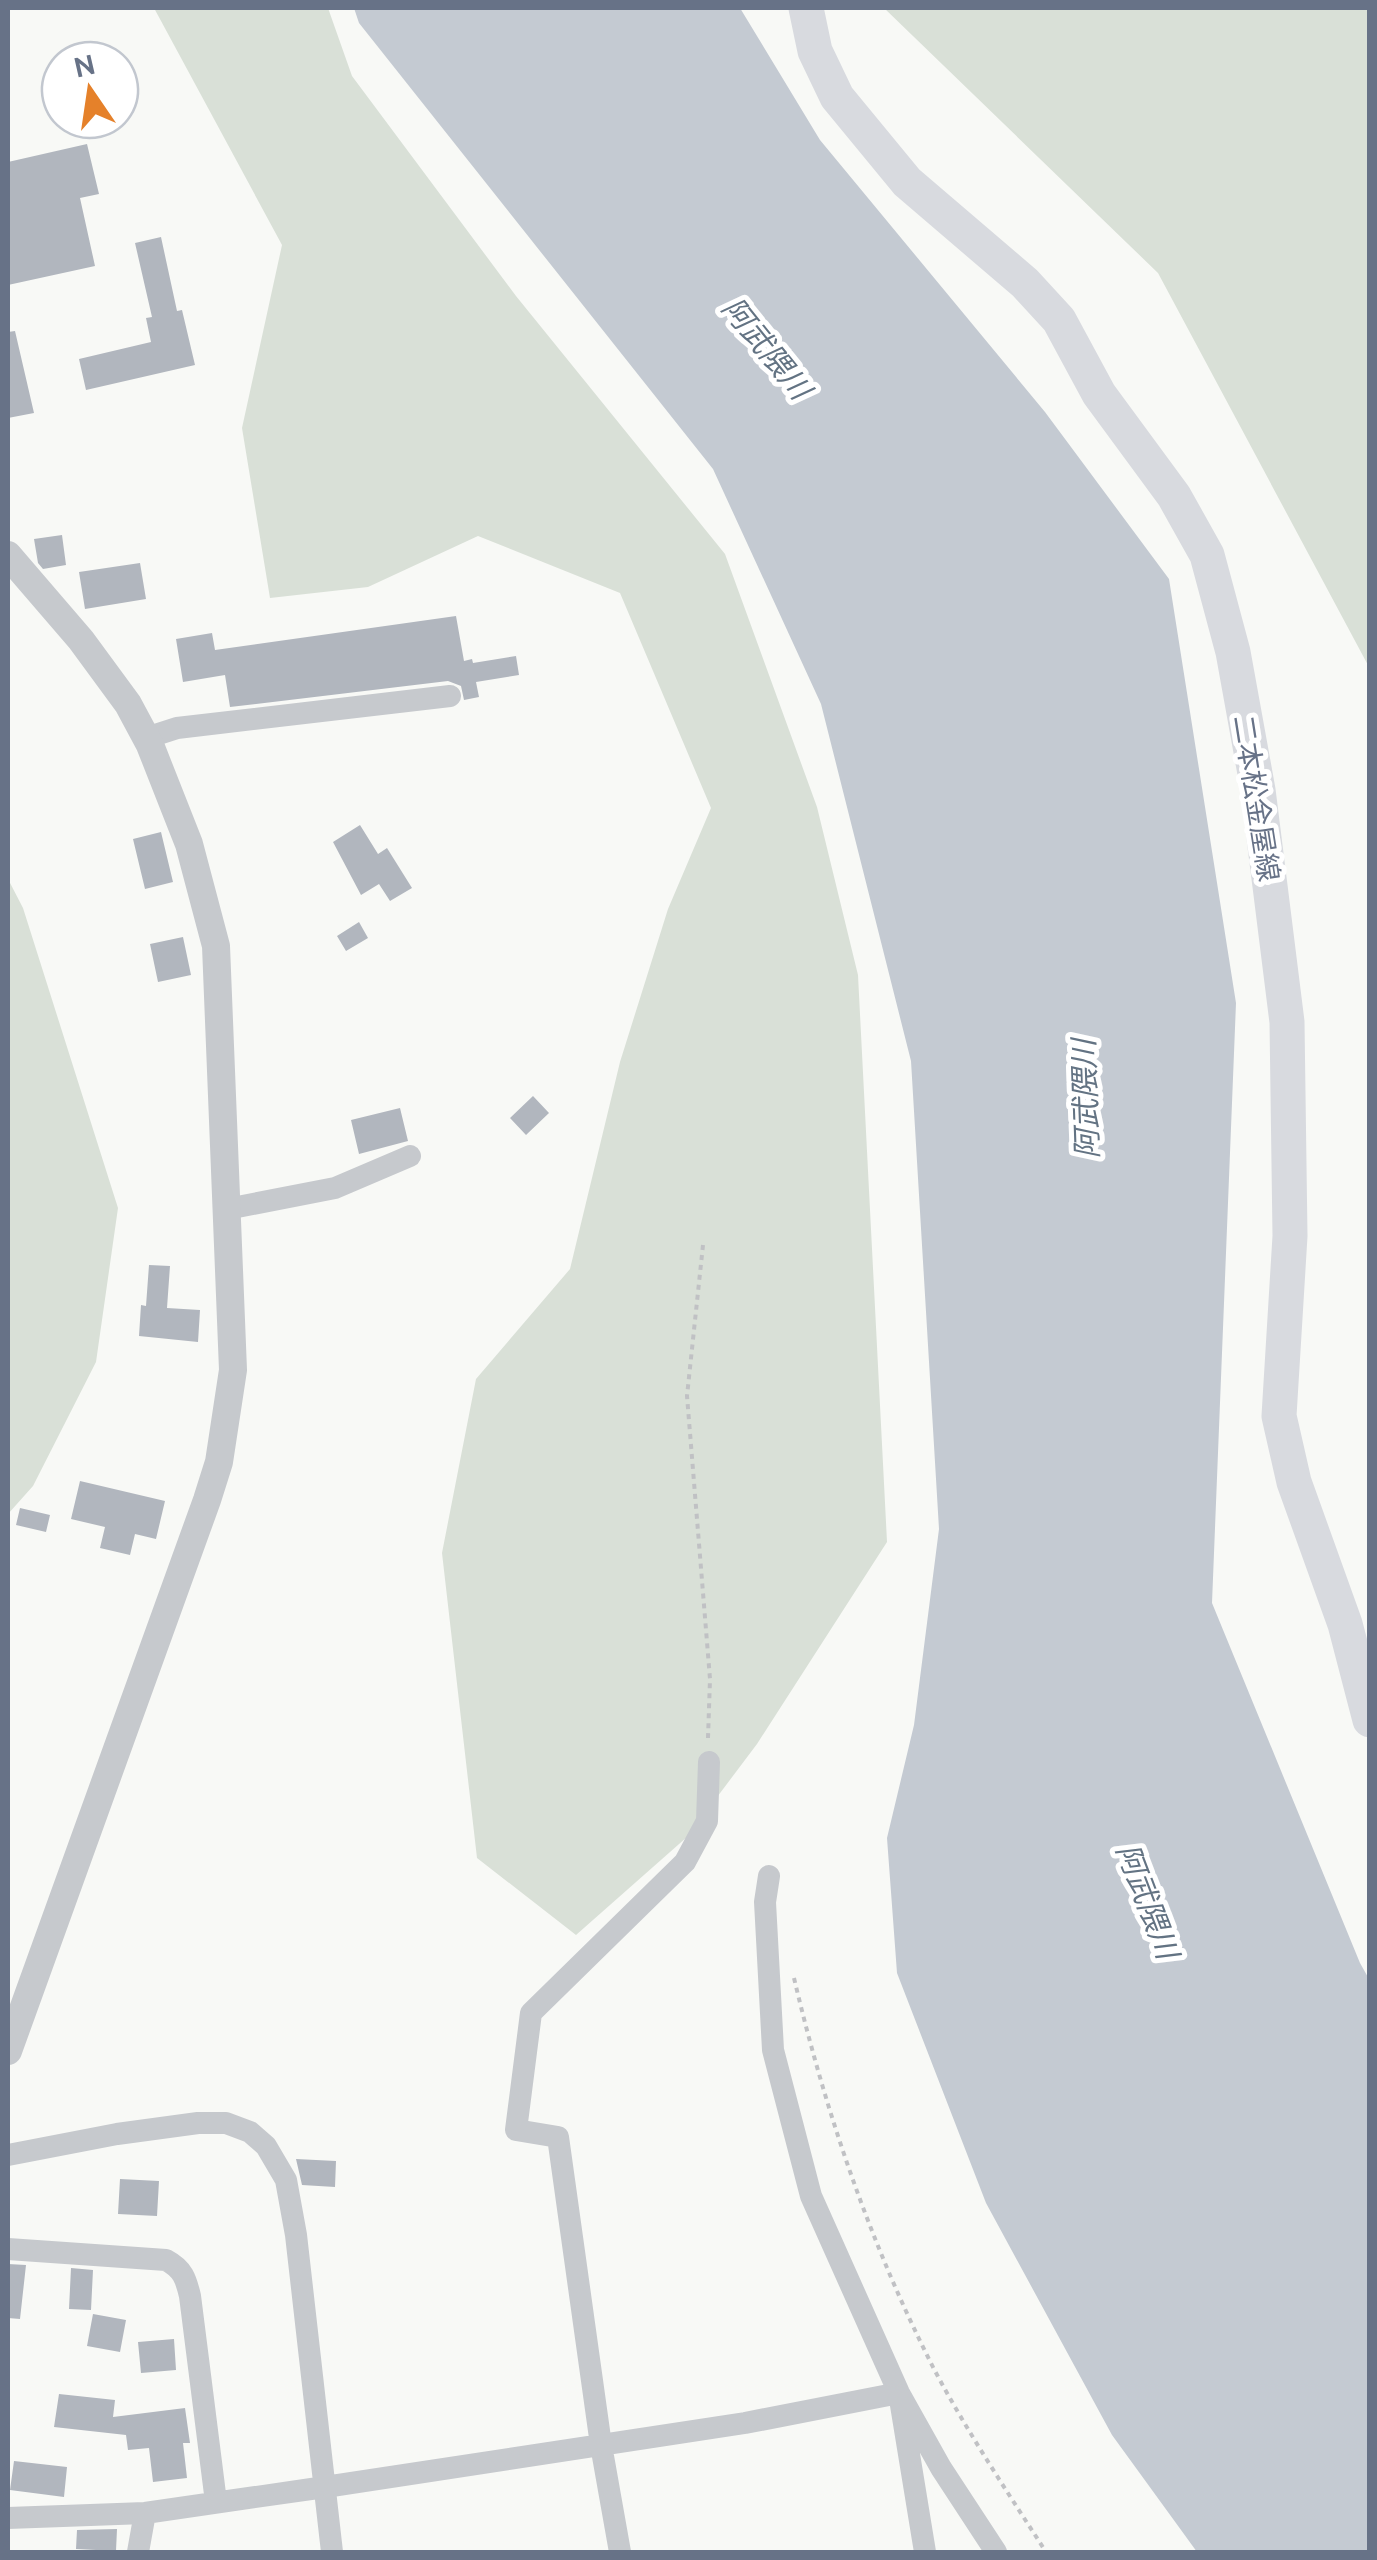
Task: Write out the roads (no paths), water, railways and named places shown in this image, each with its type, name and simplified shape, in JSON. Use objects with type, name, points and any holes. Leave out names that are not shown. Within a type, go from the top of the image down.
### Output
[{"type":"main road","name":"二本松金屋線","points":[[806,8],[816,51],[837,96],[907,182],[1024,283],[1059,320],[1099,394],[1174,496],[1207,555],[1233,652],[1258,790],[1286,1022],[1290,1236],[1280,1416],[1294,1482],[1345,1624],[1370,1720]]},
{"type":"street","points":[[8,556],[81,640],[128,704],[189,844],[216,946],[232,1370],[219,1462],[8,2050]]},
{"type":"street","points":[[146,738],[176,728],[450,696]]},
{"type":"street","points":[[227,1209],[335,1188],[410,1156]]},
{"type":"street","points":[[620,2552],[558,2137],[516,2130],[531,2012],[685,1862],[707,1821],[709,1762]]},
{"type":"street","points":[[769,1876],[765,1902],[774,2050],[811,2196],[900,2393],[940,2468],[996,2552]]},
{"type":"street","points":[[8,2155],[198,2123],[226,2123],[250,2132],[266,2146],[286,2180],[296,2235],[332,2552]]},
{"type":"street","points":[[8,2249],[166,2260],[178,2266],[190,2296],[216,2502]]},
{"type":"street","points":[[8,2518],[145,2512],[325,2487],[746,2423],[900,2393]]},
{"type":"street","points":[[900,2393],[925,2552]]},
{"type":"street","points":[[138,2552],[145,2512]]},
{"type":"water","name":"阿武隈川","points":[[354,8],[740,8],[820,140],[1045,412],[1169,579],[1236,1003],[1212,1603],[1369,1979],[1369,2552],[1197,2552],[1112,2435],[986,2203],[897,1973],[887,1838],[914,1725],[939,1529],[911,1061],[821,704],[713,469],[359,23]]}]
